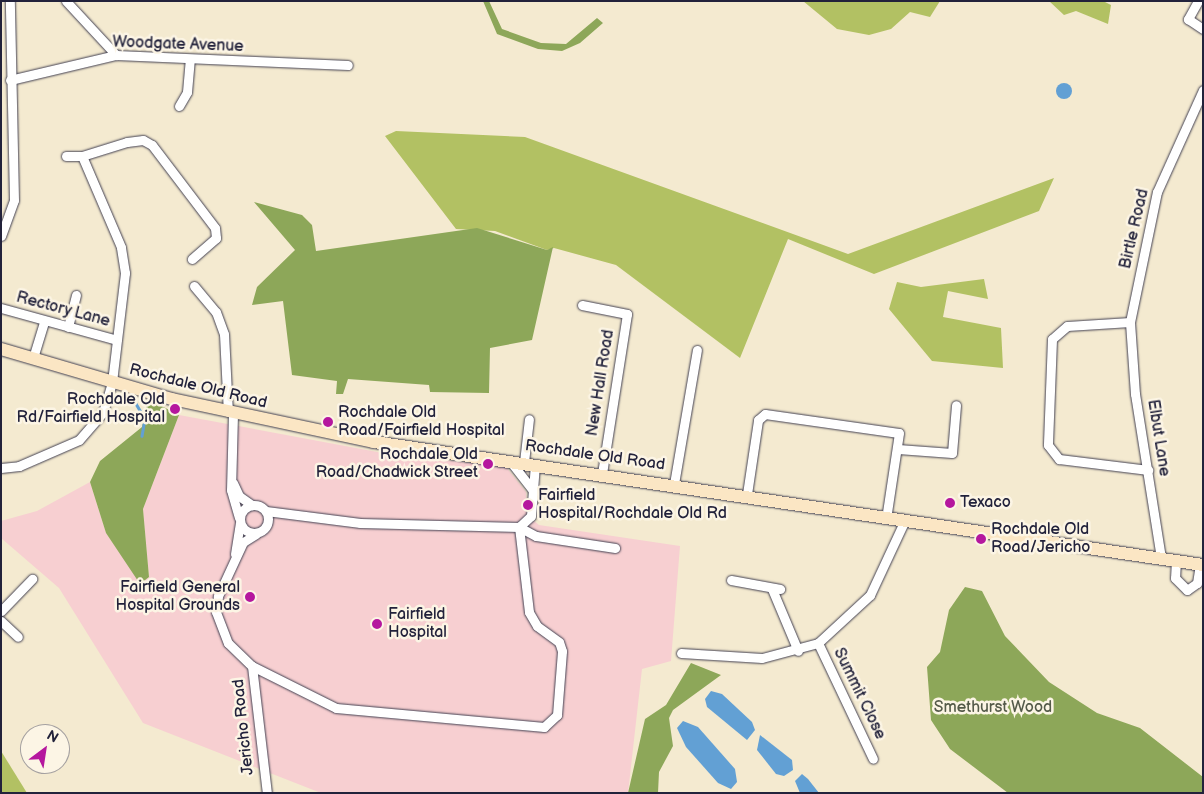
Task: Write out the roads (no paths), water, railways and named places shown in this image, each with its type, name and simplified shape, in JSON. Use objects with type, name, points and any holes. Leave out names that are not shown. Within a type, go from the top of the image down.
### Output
[{"type":"main road","name":"Rochdale Old Road","points":[[1,349],[112,382],[231,413],[374,442],[747,494],[904,522],[1202,565]]},
{"type":"street","points":[[1,236],[14,200],[7,76],[10,1]]},
{"type":"street","points":[[66,1],[116,55]]},
{"type":"street","points":[[1198,1],[1188,18],[1203,29]]},
{"type":"street","name":"Woodgate Avenue","points":[[7,76],[116,55],[190,60],[348,65]]},
{"type":"street","points":[[179,106],[187,92],[190,60]]},
{"type":"street","name":"Birtle Road","points":[[1130,322],[1157,192],[1203,90]]},
{"type":"street","points":[[66,156],[82,156],[126,142],[143,140],[152,145],[215,228],[216,238],[192,259]]},
{"type":"street","name":"Rectory Lane","points":[[1,468],[19,466],[79,440],[94,428],[104,412],[112,382],[125,273],[121,247],[82,156]]},
{"type":"street","points":[[194,286],[216,312],[224,334],[231,413],[232,497],[240,521],[256,534]]},
{"type":"street","points":[[68,327],[69,306],[76,295]]},
{"type":"street","name":"New Hall Road","points":[[582,305],[628,314],[602,473]]},
{"type":"street","name":"Rectory Lane","points":[[1,308],[117,340]]},
{"type":"street","points":[[34,358],[44,321]]},
{"type":"street","points":[[1130,322],[1067,326],[1052,338],[1048,445],[1059,459],[1148,470]]},
{"type":"street","name":"Elbut Lane","points":[[1130,322],[1161,558]]},
{"type":"street","points":[[674,484],[697,350]]},
{"type":"street","points":[[898,449],[952,453],[956,405]]},
{"type":"street","points":[[747,494],[758,420],[766,414],[899,433],[886,519]]},
{"type":"street","points":[[519,527],[530,516],[534,492],[530,463],[529,419]]},
{"type":"street","points":[[510,460],[534,492]]},
{"type":"street","points":[[233,483],[238,496],[266,511],[360,523],[519,527],[536,536],[615,548]]},
{"type":"street","points":[[233,564],[240,521],[252,505]]},
{"type":"street","name":"Jericho Road","points":[[266,511],[267,524],[243,542],[217,600],[218,621],[228,643],[252,666],[267,793]]},
{"type":"street","points":[[681,653],[752,658],[798,652],[818,643],[870,595],[904,522]]},
{"type":"street","points":[[252,666],[336,708],[544,727],[557,715],[562,652],[558,634],[537,626],[529,612],[519,527]]},
{"type":"street","points":[[1176,560],[1175,578],[1187,590],[1197,584],[1202,565]]},
{"type":"street","points":[[1,611],[32,579]]},
{"type":"street","points":[[732,580],[776,589],[798,652]]},
{"type":"street","points":[[1,620],[18,637]]},
{"type":"street","name":"Summit Close","points":[[818,643],[874,759]]},
{"type":"water","points":[[1064,83],[1072,91],[1064,99],[1056,91]]},
{"type":"water","points":[[711,691],[722,694],[752,722],[755,730],[747,740],[707,707],[705,699]]},
{"type":"water","points":[[683,721],[698,727],[735,769],[737,782],[731,789],[718,783],[686,747],[677,728]]},
{"type":"water","points":[[760,735],[792,760],[793,770],[784,776],[776,774],[757,750]]},
{"type":"water","points":[[802,774],[819,793],[800,793],[795,781]]},
{"type":"waterway","points":[[132,397],[145,419],[142,436]]},
{"type":"place","name":"Rochdale Old Rd/Fairfield Hospital","points":[[175,409]]},
{"type":"place","name":"Rochdale Old Road/Fairfield Hospital","points":[[328,422]]},
{"type":"place","name":"Rochdale Old Road/Chadwick Street","points":[[488,464]]},
{"type":"place","name":"Texaco","points":[[950,503]]},
{"type":"place","name":"Fairfield Hospital/Rochdale Old Rd","points":[[528,505]]},
{"type":"place","name":"Rochdale Old Road/Jericho","points":[[981,539]]},
{"type":"place","name":"Fairfield General Hospital Grounds","points":[[250,597]]},
{"type":"place","name":"Fairfield Hospital","points":[[377,624]]},
{"type":"park label","name":"Smethurst Wood","points":[[993,708]]}]
